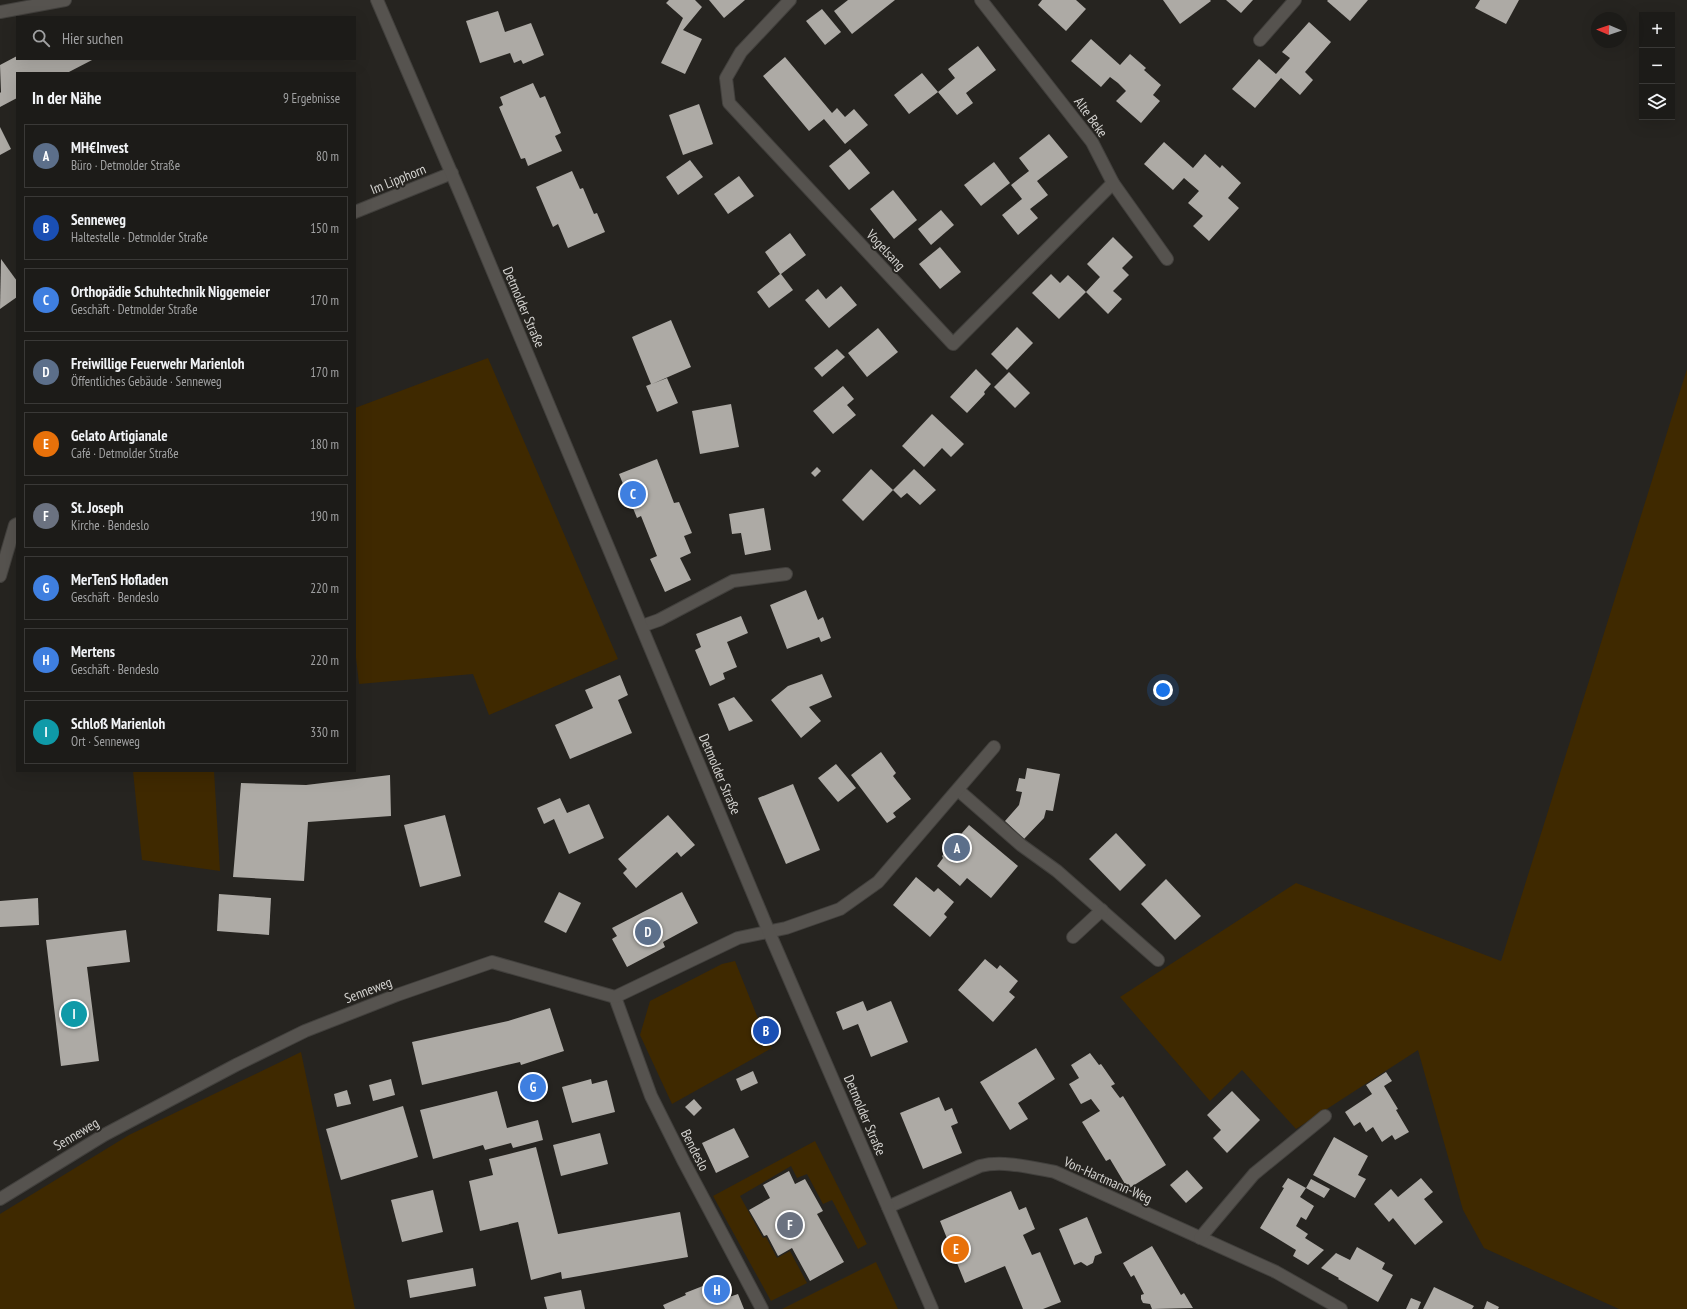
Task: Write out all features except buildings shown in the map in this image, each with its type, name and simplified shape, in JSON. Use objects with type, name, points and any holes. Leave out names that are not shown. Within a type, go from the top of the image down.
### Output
[{"type":"street","points":[[0,12],[65,0]]},
{"type":"street","name":"Detmolder Straße","points":[[377,0],[452,174],[769,932],[932,1309]]},
{"type":"street","name":"Vogelsang","points":[[790,0],[741,52],[726,78],[728,104],[953,344],[1112,183]]},
{"type":"street","name":"Alte Beke","points":[[981,0],[1092,142],[1112,183],[1167,259]]},
{"type":"street","points":[[1260,40],[1295,0]]},
{"type":"street","name":"Im Lipphorn","points":[[356,212],[452,174]]},
{"type":"street","points":[[0,576],[16,524]]},
{"type":"street","points":[[642,626],[659,620],[733,581],[786,574]]},
{"type":"street","points":[[615,997],[738,938],[786,928],[840,909],[878,882],[994,747]]},
{"type":"street","points":[[958,790],[1021,845],[1057,871],[1158,960]]},
{"type":"street","points":[[1073,937],[1102,910]]},
{"type":"street","name":"Senneweg","points":[[0,1199],[104,1135],[249,1058],[305,1031],[383,1000],[492,962],[615,997]]},
{"type":"street","name":"Bendeslo","points":[[615,997],[651,1096],[684,1162],[762,1309]]},
{"type":"street","points":[[1200,1238],[1254,1174],[1325,1116]]},
{"type":"street","name":"Von-Hartmann-Weg","points":[[888,1207],[980,1166],[989,1164],[1016,1166],[1055,1172],[1276,1272],[1341,1309]]},
{"type":"shaded area","points":[[488,358],[618,659],[489,715],[473,674],[359,684],[356,658],[356,408]]},
{"type":"shaded area","points":[[1687,369],[1687,1309],[1619,1309],[1484,1248],[1463,1210],[1418,1050],[1296,1129],[1242,1070],[1210,1101],[1120,997],[1296,883],[1501,961]]},
{"type":"shaded area","points":[[133,772],[214,772],[220,871],[142,860]]},
{"type":"shaded area","points":[[735,961],[763,1031],[772,1048],[672,1104],[640,1035],[650,1001],[722,964]]},
{"type":"shaded area","points":[[301,1052],[355,1309],[0,1309],[0,1214],[129,1135]]},
{"type":"shaded area","points":[[815,1141],[867,1244],[858,1249],[832,1200],[823,1204],[807,1174],[797,1178],[791,1166],[740,1196],[763,1238],[766,1237],[777,1258],[790,1251],[807,1283],[771,1301],[713,1196]]},
{"type":"shaded area","points":[[876,1262],[898,1309],[782,1309]]},
{"type":"place","name":"Orthopädie Schuhtechnik Niggemeier","points":[[633,494]]},
{"type":"place","name":"MH€Invest","points":[[957,848]]},
{"type":"place","name":"Freiwillige Feuerwehr Marienloh","points":[[648,932]]},
{"type":"place","name":"Schloß Marienloh","points":[[74,1014]]},
{"type":"place","name":"Senneweg","points":[[766,1031]]},
{"type":"place","name":"MerTenS Hofladen","points":[[533,1087]]},
{"type":"place","name":"St. Joseph","points":[[790,1225]]},
{"type":"place","name":"Gelato Artigianale","points":[[956,1249]]},
{"type":"place","name":"Mertens","points":[[717,1290]]}]
